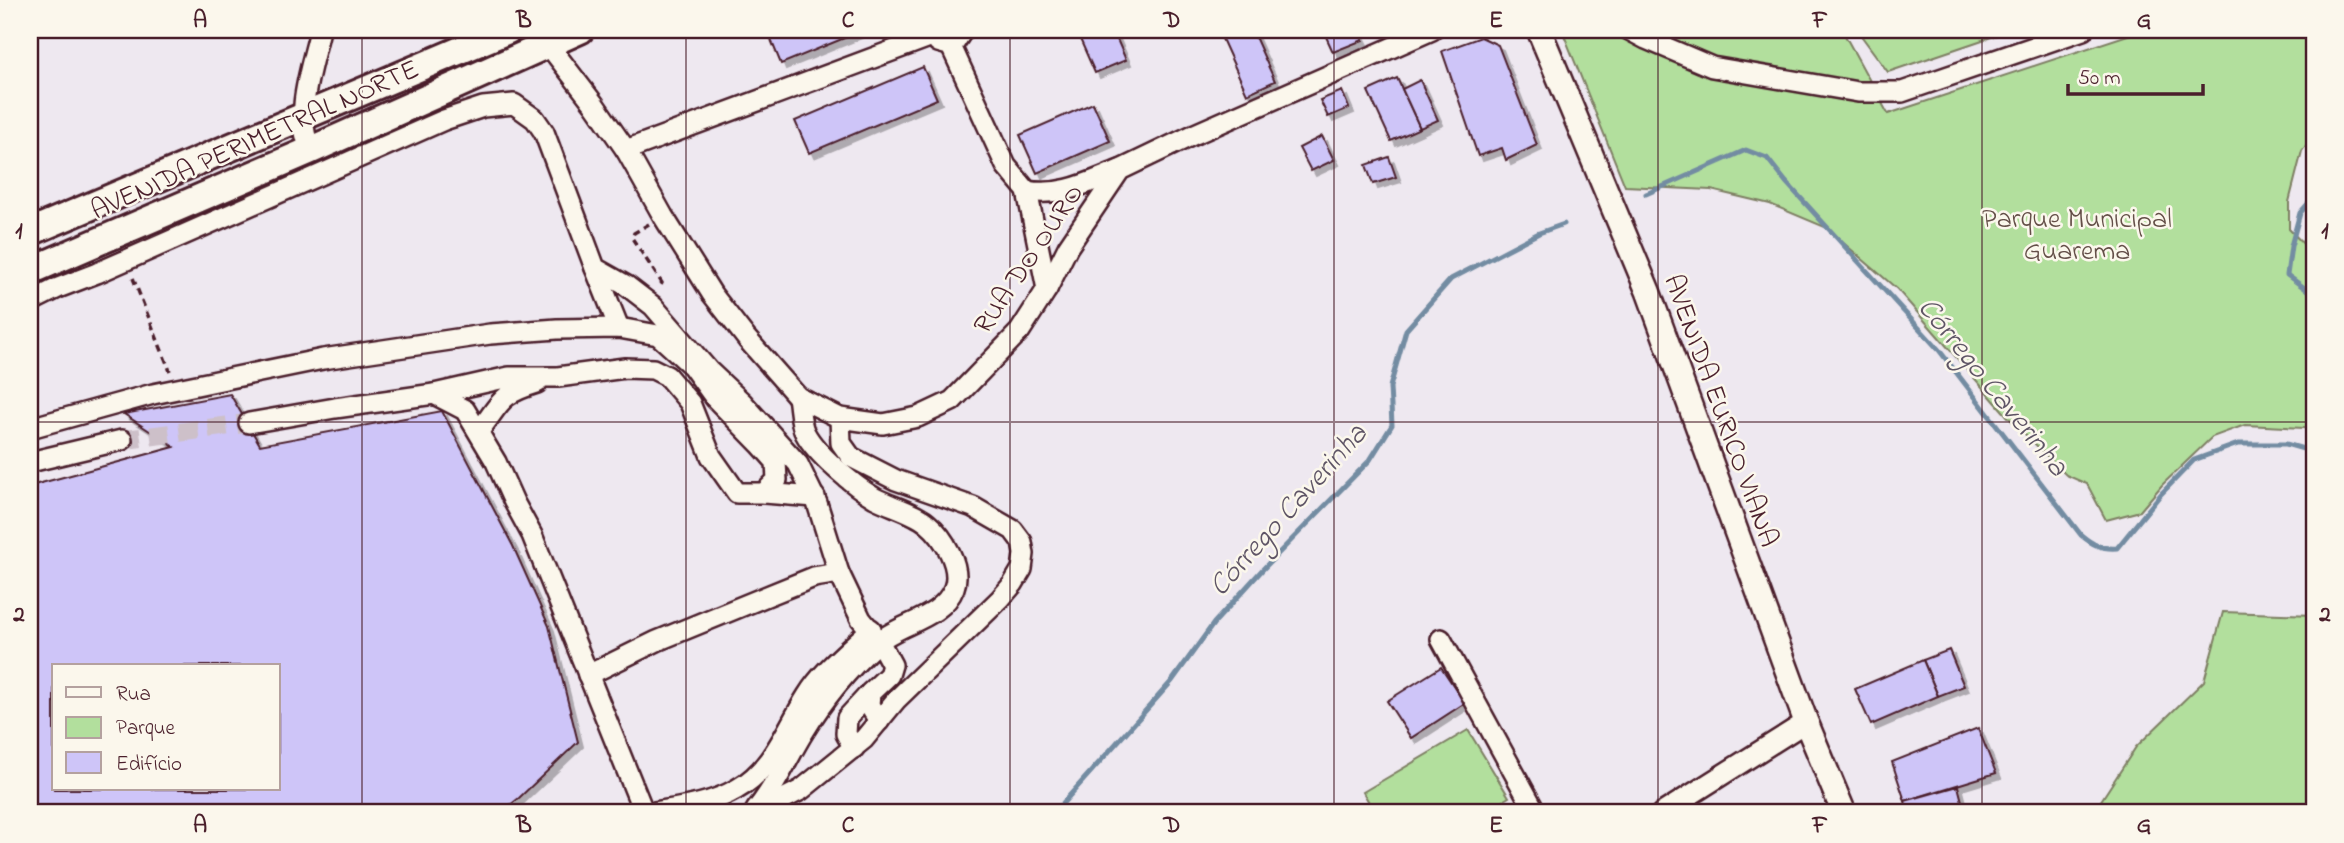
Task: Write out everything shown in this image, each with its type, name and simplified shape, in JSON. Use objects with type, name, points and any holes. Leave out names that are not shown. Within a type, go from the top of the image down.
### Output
[{"type":"highway","name":"AVENIDA PERIMETRAL NORTE","points":[[30,232],[508,30]]},
{"type":"highway","name":"AVENIDA PERIMETRAL NORTE","points":[[30,271],[580,30]]},
{"type":"main road","name":"AVENIDA EURICO VIANA","points":[[1539,30],[1648,291],[1806,722],[1844,813]]},
{"type":"street","points":[[311,149],[305,138],[302,116],[320,30]]},
{"type":"street","name":"RUA DO OURO","points":[[547,44],[626,150],[712,294],[798,397],[840,418],[883,424],[918,417],[952,401],[1020,331],[1047,289],[1068,247],[1120,170],[1195,134],[1432,30]]},
{"type":"street","points":[[1629,30],[1712,67],[1858,93],[1902,92],[2083,30]]},
{"type":"street","points":[[626,150],[931,33],[940,43],[957,37],[1006,166],[1027,191],[1047,289]]},
{"type":"street","points":[[30,302],[444,120],[483,107],[514,104],[535,120],[544,132],[619,328]]},
{"type":"street","points":[[1027,191],[1046,195],[1069,190],[1120,170]]},
{"type":"street","points":[[595,268],[627,286],[648,302],[663,329],[715,398],[776,462],[777,480],[764,493]]},
{"type":"street","points":[[30,428],[67,416],[178,389],[323,359],[429,342],[558,329],[663,329],[743,404],[798,464],[815,497],[839,573],[861,619],[875,635],[892,665],[889,675],[847,718],[846,734],[854,748]]},
{"type":"street","points":[[249,423],[434,394],[509,377],[558,377],[625,368],[653,369],[667,376],[690,403],[711,456],[737,493],[815,497]]},
{"type":"street","points":[[479,431],[500,399],[517,390],[558,377]]},
{"type":"street","points":[[434,394],[465,410],[496,462],[532,536],[646,813],[719,798],[739,788],[770,760],[808,694],[826,673],[875,635],[927,615],[943,603],[953,590],[957,573],[946,547],[927,523],[873,496],[833,466],[804,432],[798,397]]},
{"type":"street","points":[[755,813],[802,790],[854,748],[897,700],[1013,584],[1022,569],[1022,542],[1013,530],[973,507],[896,480],[850,457],[841,443],[840,418]]},
{"type":"street","points":[[30,462],[122,440]]},
{"type":"street","points":[[587,675],[657,641],[767,596],[814,578],[839,573]]},
{"type":"street","points":[[755,813],[828,693],[875,635]]},
{"type":"street","points":[[1441,639],[1536,813]]},
{"type":"street","points":[[870,693],[869,705],[879,721]]},
{"type":"street","points":[[1662,813],[1806,722]]},
{"type":"path","points":[[639,229],[632,238],[663,283],[648,302]]},
{"type":"path","points":[[126,260],[178,389]]},
{"type":"green space","name":"Parque Municipal Guarema","points":[[1562,30],[1842,30],[1888,114],[2143,30],[2314,30],[2314,135],[2302,151],[2289,202],[2289,229],[2314,255],[2314,432],[2304,428],[2245,425],[2212,437],[2162,485],[2140,511],[2106,520],[2087,484],[2066,475],[2009,418],[1897,289],[1825,227],[1770,204],[1711,190],[1625,186]]},
{"type":"green space","points":[[1857,30],[2012,30],[1888,72]]},
{"type":"green space","points":[[2223,612],[2314,615],[2314,813],[2093,813],[2136,747],[2204,681]]},
{"type":"green space","points":[[1468,730],[1509,797],[1482,813],[1375,813],[1363,792]]},
{"type":"building","points":[[767,30],[864,30],[781,64]]},
{"type":"building","points":[[1076,30],[1113,30],[1126,60],[1095,73]]},
{"type":"building","points":[[1218,30],[1252,30],[1275,81],[1247,94]]},
{"type":"building","points":[[1323,30],[1358,30],[1363,40],[1333,52]]},
{"type":"building","points":[[1481,37],[1498,45],[1537,145],[1506,160],[1502,148],[1478,156],[1442,51]]},
{"type":"building","points":[[923,67],[937,99],[809,153],[795,121]]},
{"type":"building","points":[[1397,78],[1420,128],[1391,141],[1368,91]]},
{"type":"building","points":[[1420,80],[1438,120],[1420,128],[1402,89]]},
{"type":"building","points":[[1342,91],[1349,108],[1328,117],[1320,100]]},
{"type":"building","points":[[1093,103],[1110,141],[1037,173],[1020,135]]},
{"type":"building","points":[[1322,136],[1334,160],[1311,171],[1299,148]]},
{"type":"building","points":[[1389,157],[1396,177],[1373,184],[1366,165]]},
{"type":"building","points":[[230,394],[260,445],[442,411],[513,546],[549,626],[578,742],[500,813],[30,813],[30,486],[174,447],[124,414]]},
{"type":"building","points":[[1949,650],[1964,686],[1938,696],[1923,660]]},
{"type":"building","points":[[1923,660],[1938,696],[1871,725],[1855,689]]},
{"type":"building","points":[[1441,667],[1465,703],[1411,738],[1387,701]]},
{"type":"building","points":[[1978,728],[1996,773],[1905,801],[1892,762]]},
{"type":"building","points":[[1958,786],[1965,813],[1908,813],[1905,801]]},
{"type":"building","points":[[1522,801],[1529,813],[1501,813]]},
{"type":"waterway","name":"Córrego Caverinha","points":[[1646,194],[1746,150],[1767,158],[1939,350],[2081,535],[2098,546],[2117,548],[2161,494],[2194,460],[2238,444],[2286,444],[2314,452]]},
{"type":"waterway","name":"Córrego Caverinha","points":[[2314,197],[2300,213],[2287,275],[2314,295]]},
{"type":"waterway","name":"Córrego Caverinha","points":[[1054,813],[1172,681],[1214,623],[1370,460],[1392,425],[1390,387],[1406,330],[1451,279],[1539,233],[1564,224]]},
{"type":"tunnel","points":[[122,440],[249,423]]}]
